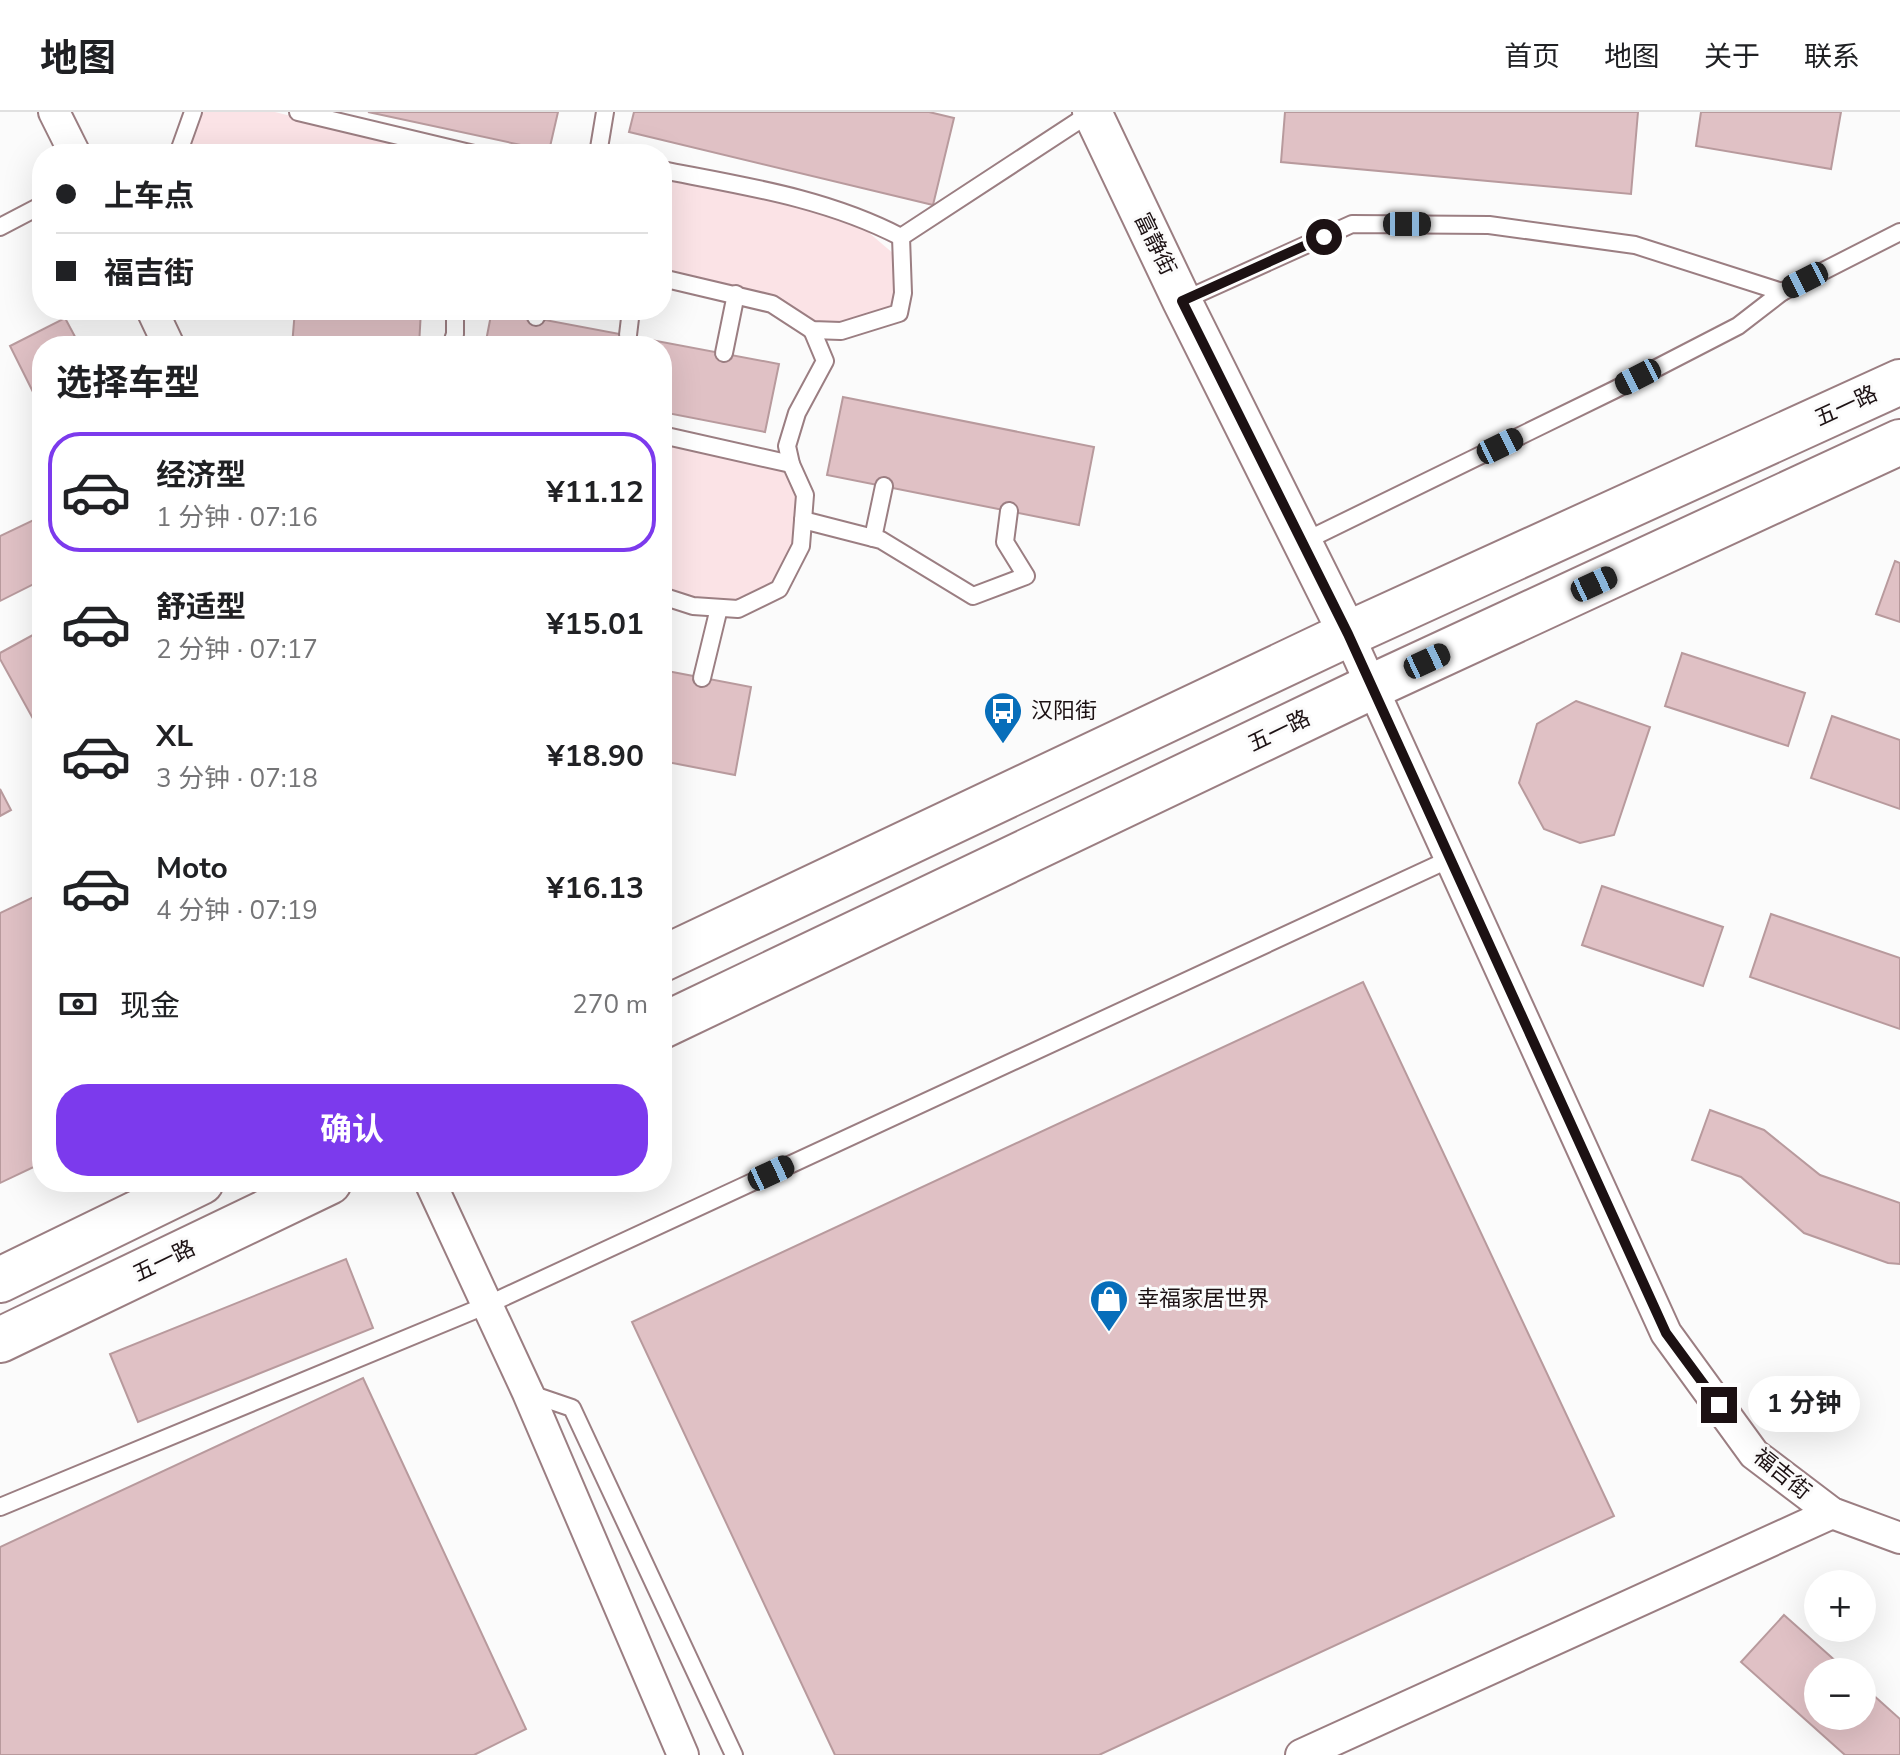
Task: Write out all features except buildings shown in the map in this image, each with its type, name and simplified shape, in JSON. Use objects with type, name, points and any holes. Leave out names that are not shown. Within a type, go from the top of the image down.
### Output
[{"type":"main road","name":"五一路","points":[[672,954],[1348,634],[1900,382]]},
{"type":"main road","name":"五一路","points":[[672,1021],[1371,687],[1900,442]]},
{"type":"main road","points":[[0,1280],[180,1192]]},
{"type":"main road","name":"五一路","points":[[0,1340],[308,1192]]},
{"type":"street","points":[[54,112],[70,144]]},
{"type":"street","name":"富静街","points":[[1092,112],[1182,301],[1348,634]]},
{"type":"street","name":"福吉街","points":[[1348,634],[1666,1333],[1754,1454],[1832,1513],[1900,1538]]},
{"type":"street","points":[[435,1192],[528,1393],[683,1755]]},
{"type":"street","points":[[1301,1755],[1832,1513]]},
{"type":"lane","points":[[182,144],[193,112]]},
{"type":"lane","points":[[298,112],[432,144]]},
{"type":"lane","points":[[600,144],[605,112]]},
{"type":"lane","points":[[901,237],[1092,112]]},
{"type":"lane","points":[[672,172],[785,193],[870,221],[901,237]]},
{"type":"lane","points":[[0,227],[32,210]]},
{"type":"lane","points":[[1182,301],[1352,224],[1489,225],[1635,245],[1782,292]]},
{"type":"lane","points":[[1302,543],[1738,326],[1782,292],[1900,232]]},
{"type":"lane","points":[[672,280],[772,304],[812,330],[841,331],[899,313],[903,293],[901,237]]},
{"type":"lane","points":[[724,353],[736,294]]},
{"type":"lane","points":[[628,335],[630,320]]},
{"type":"lane","points":[[672,599],[693,606],[738,609],[779,589],[801,546],[805,495],[791,464],[787,446],[797,413],[825,361],[812,330]]},
{"type":"lane","points":[[672,437],[791,464]]},
{"type":"lane","points":[[873,538],[884,486]]},
{"type":"lane","points":[[803,520],[881,540],[973,596],[1026,576],[1005,542],[1009,511]]},
{"type":"lane","points":[[702,678],[719,608]]},
{"type":"lane","points":[[0,1507],[487,1305],[1452,858]]},
{"type":"lane","points":[[528,1393],[572,1408],[734,1755]]},
{"type":"shaded area","points":[[197,112],[275,112],[404,144],[186,144]]},
{"type":"shaded area","points":[[672,180],[778,199],[861,226],[901,260],[892,309],[840,325],[816,326],[672,275]]},
{"type":"shaded area","points":[[672,445],[788,470],[799,496],[798,540],[776,584],[735,601],[695,600],[672,593]]},
{"type":"place","name":"汉阳街","points":[[1003,745]]},
{"type":"place","name":"幸福家居世界","points":[[1109,1333]]},
{"type":"route","points":[[1324,237],[1182,301],[1348,634],[1666,1333],[1719,1405]]}]
